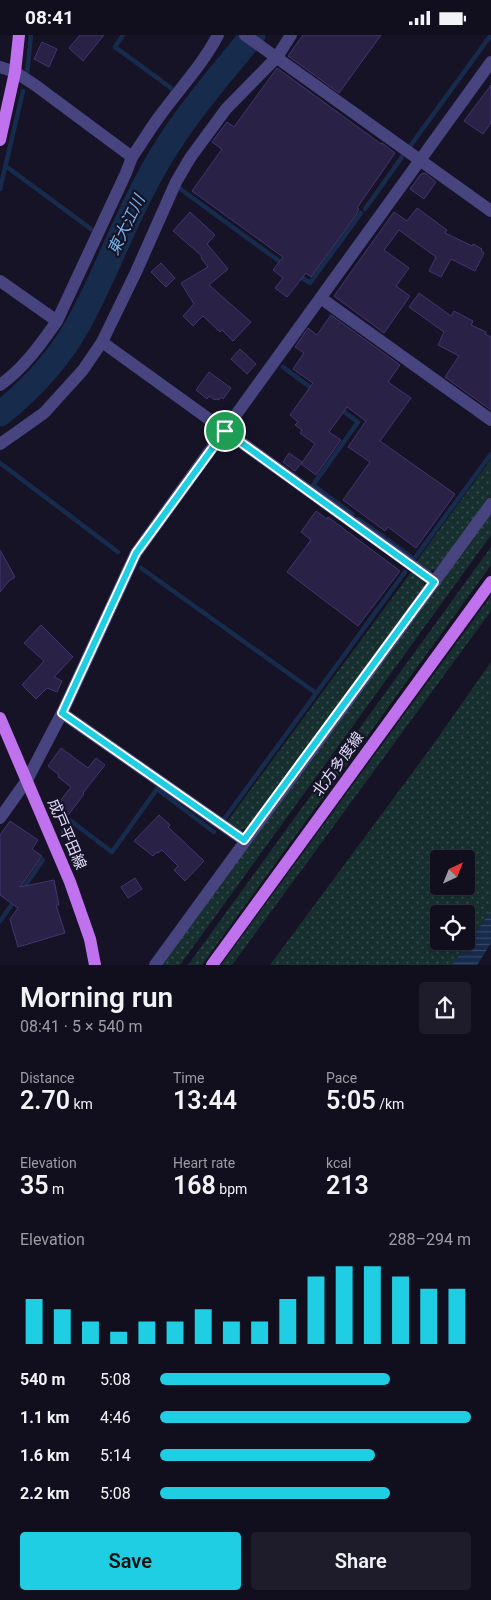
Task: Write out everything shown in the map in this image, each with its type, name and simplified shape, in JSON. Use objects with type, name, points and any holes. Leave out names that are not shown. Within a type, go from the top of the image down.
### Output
[{"type":"main road","points":[[0,140],[15,72],[19,35]]},
{"type":"main road","name":"北方多度線","points":[[212,965],[491,582]]},
{"type":"main road","name":"成戸平田線","points":[[0,718],[84,919],[95,965]]},
{"type":"street","points":[[0,385],[16,373],[57,321],[132,157],[162,113],[202,62],[218,35]]},
{"type":"street","points":[[245,35],[491,211]]},
{"type":"street","points":[[0,444],[44,413],[83,370],[102,341],[136,272],[176,182],[190,158],[226,109],[291,35]]},
{"type":"street","points":[[0,818],[27,780],[62,713],[136,553],[322,299],[491,62]]},
{"type":"street","points":[[0,67],[15,72],[35,85],[132,157]]},
{"type":"street","points":[[0,281],[57,321]]},
{"type":"street","points":[[322,299],[491,420]]},
{"type":"street","points":[[102,341],[434,582]]},
{"type":"street","points":[[155,965],[244,840],[491,504]]},
{"type":"street","points":[[62,713],[244,840]]},
{"type":"green space","points":[[491,459],[491,496],[437,569],[427,572],[415,563]]},
{"type":"green space","points":[[491,513],[491,535],[180,965],[159,965]]},
{"type":"green space","points":[[491,547],[491,565],[202,965],[188,965]]},
{"type":"green space","points":[[412,571],[423,580],[425,588],[247,828],[237,831],[226,823]]},
{"type":"green space","points":[[491,596],[491,611],[232,965],[221,965]]},
{"type":"green space","points":[[491,662],[491,911],[475,933],[475,905],[430,905],[430,950],[463,950],[452,965],[270,965],[430,749]]},
{"type":"water","points":[[491,911],[491,943],[477,965],[452,965],[463,950],[475,950],[475,933]]},
{"type":"building","points":[[80,35],[104,35],[83,61],[69,48]]},
{"type":"building","points":[[303,35],[381,35],[339,93],[288,56]]},
{"type":"building","points":[[42,42],[57,49],[49,67],[34,59]]},
{"type":"building","points":[[277,68],[395,153],[357,208],[359,209],[356,215],[311,277],[306,273],[287,297],[275,288],[283,278],[273,270],[283,257],[192,191],[222,149],[212,142],[227,122],[234,127]]},
{"type":"building","points":[[491,85],[491,123],[483,134],[464,121]]},
{"type":"building","points":[[425,173],[436,182],[424,199],[410,189],[421,174]]},
{"type":"building","points":[[417,208],[447,230],[445,233],[472,246],[473,244],[482,249],[481,251],[484,253],[475,271],[451,259],[441,277],[429,271],[436,257],[399,230],[384,250],[409,268],[396,286],[410,296],[384,333],[334,296],[394,212],[407,221]]},
{"type":"building","points":[[190,212],[215,235],[207,244],[228,269],[209,285],[251,322],[233,341],[203,316],[193,326],[183,316],[194,304],[181,283],[208,267],[201,258],[202,256],[173,231]]},
{"type":"building","points":[[161,263],[175,278],[166,287],[151,272]]},
{"type":"building","points":[[419,293],[451,316],[454,311],[473,321],[471,325],[486,332],[485,334],[491,337],[491,410],[445,377],[459,356],[438,345],[444,332],[409,307]]},
{"type":"building","points":[[331,315],[400,365],[388,382],[411,398],[380,441],[455,494],[416,548],[388,527],[385,531],[343,500],[370,462],[348,447],[366,421],[347,407],[329,432],[341,440],[316,475],[301,464],[315,444],[300,433],[302,430],[295,425],[298,422],[290,415],[313,383],[293,369],[304,353],[295,347],[308,328],[317,335]]},
{"type":"building","points":[[240,349],[256,364],[247,374],[231,359]]},
{"type":"building","points":[[209,372],[231,388],[223,399],[221,397],[219,400],[215,400],[209,396],[207,399],[196,390]]},
{"type":"building","points":[[289,453],[302,462],[295,471],[283,462]]},
{"type":"building","points":[[316,511],[327,519],[328,517],[400,571],[358,626],[287,572],[311,540],[301,532]]},
{"type":"building","points":[[0,550],[15,577],[0,592]]},
{"type":"building","points":[[41,625],[73,657],[54,677],[62,681],[57,692],[47,688],[36,699],[22,685],[44,661],[24,643]]},
{"type":"building","points":[[61,748],[88,768],[96,758],[105,765],[66,818],[54,809],[71,787],[48,766]]},
{"type":"building","points":[[159,815],[170,825],[168,827],[204,861],[185,881],[174,870],[178,866],[162,850],[153,856],[134,841]]},
{"type":"building","points":[[10,821],[38,840],[32,849],[42,856],[20,887],[54,880],[59,905],[56,905],[65,933],[18,947],[10,919],[18,908],[0,895],[0,835]]},
{"type":"building","points":[[135,878],[142,889],[128,898],[121,887]]},
{"type":"waterway","points":[[27,74],[31,35]]},
{"type":"waterway","points":[[123,35],[115,47],[171,88]]},
{"type":"waterway","name":"東大江川","points":[[0,414],[23,394],[54,361],[63,348],[89,304],[133,209],[163,154],[199,101],[253,35]]},
{"type":"waterway","points":[[411,145],[491,35]]},
{"type":"waterway","points":[[0,189],[23,91]]},
{"type":"waterway","points":[[365,209],[402,157]]},
{"type":"waterway","points":[[7,167],[91,229]]},
{"type":"waterway","points":[[179,188],[283,264]]},
{"type":"waterway","points":[[299,276],[310,283],[361,213]]},
{"type":"waterway","points":[[283,367],[314,390]]},
{"type":"waterway","points":[[339,408],[358,422],[313,485],[352,514]]},
{"type":"waterway","points":[[388,540],[414,559],[491,454]]},
{"type":"waterway","points":[[0,463],[118,552]]},
{"type":"waterway","points":[[358,519],[384,537]]},
{"type":"waterway","points":[[141,568],[316,693]]},
{"type":"waterway","points":[[225,818],[405,572]]},
{"type":"waterway","points":[[63,832],[71,821],[112,852],[157,789],[214,832]]},
{"type":"waterway","points":[[22,890],[43,860]]},
{"type":"waterway","points":[[0,921],[15,900]]},
{"type":"route","points":[[225,431],[434,582],[244,840],[62,713],[136,553],[225,431]]}]
